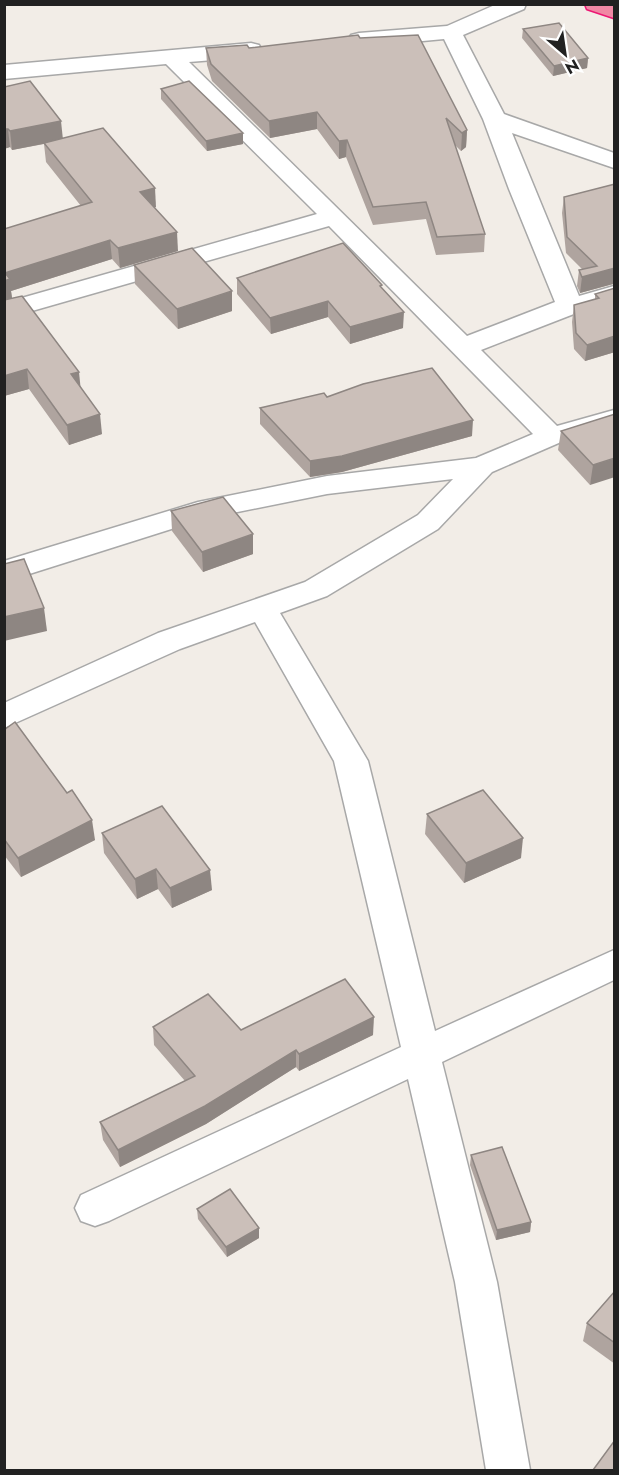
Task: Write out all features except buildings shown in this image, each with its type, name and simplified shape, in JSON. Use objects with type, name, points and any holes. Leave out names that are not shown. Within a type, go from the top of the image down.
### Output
[{"type":"highway","points":[[596,4],[615,12]]},
{"type":"street","points":[[335,42],[451,32],[516,4]]},
{"type":"street","points":[[451,32],[495,119],[521,189],[570,306]]},
{"type":"street","points":[[4,72],[276,48]]},
{"type":"street","points":[[171,57],[334,217],[551,436]]},
{"type":"street","points":[[495,119],[615,161]]},
{"type":"street","points":[[4,311],[334,217]]},
{"type":"street","points":[[463,347],[570,306],[615,294]]},
{"type":"street","points":[[4,572],[198,511],[327,485],[482,466],[551,436],[615,419]]},
{"type":"street","points":[[4,717],[169,641],[316,589],[428,522],[482,466]]},
{"type":"street","points":[[262,608],[351,761],[476,1282],[508,1470]]},
{"type":"street","points":[[95,1208],[615,964]]}]
